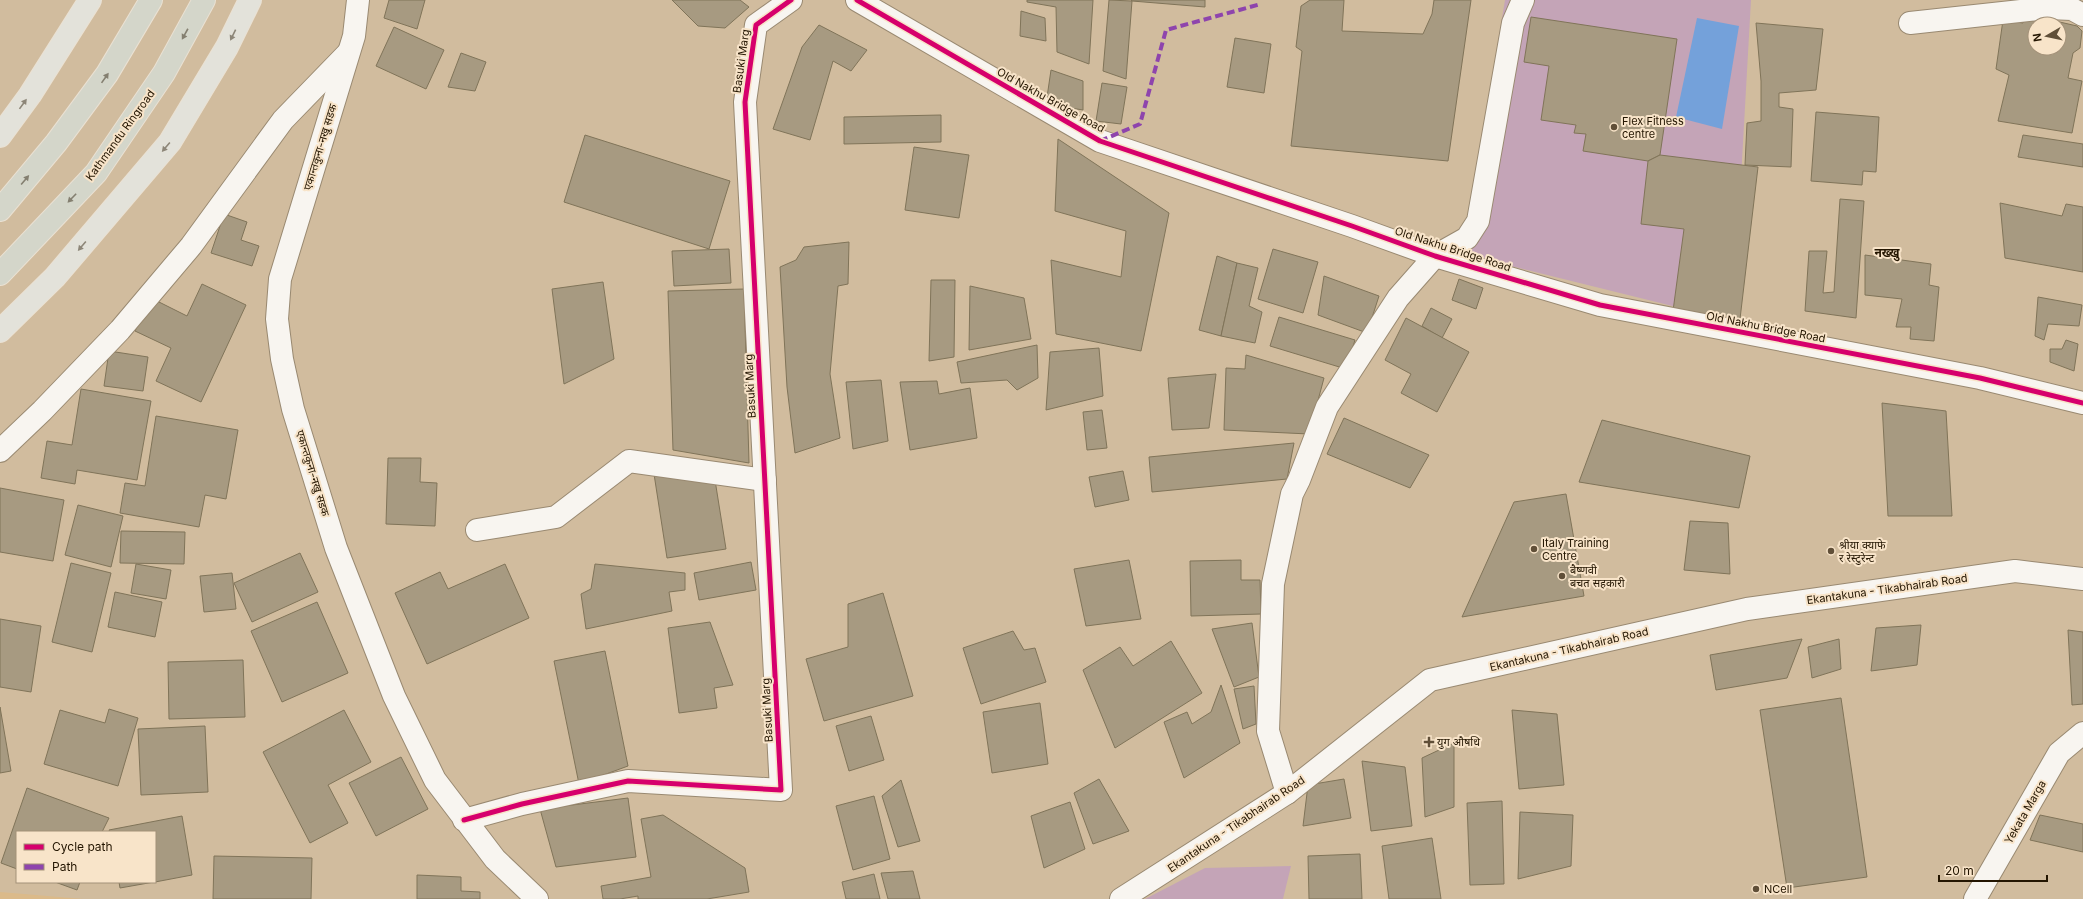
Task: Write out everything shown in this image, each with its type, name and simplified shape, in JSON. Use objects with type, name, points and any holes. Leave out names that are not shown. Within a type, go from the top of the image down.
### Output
[{"type":"highway","points":[[0,210],[56,143],[107,74],[151,0]]},
{"type":"highway","name":"Kathmandu Ringroad","points":[[0,274],[96,173],[164,73],[204,0]]},
{"type":"main road","points":[[0,136],[30,95],[90,0]]},
{"type":"main road","points":[[0,331],[55,277],[170,142],[227,47],[250,0]]},
{"type":"street","name":"एकान्तकुना-नखु सडक","points":[[358,0],[354,36],[280,278],[277,319],[282,359],[293,409],[336,548],[394,696],[435,780],[464,820],[496,859],[536,899]]},
{"type":"street","name":"Basuki Marg","points":[[464,820],[522,804],[628,781],[781,790],[746,102],[756,25],[791,0]]},
{"type":"street","name":"Old Nakhu Bridge Road","points":[[857,0],[1100,140],[1435,256],[1600,305],[1980,378],[2083,403]]},
{"type":"street","points":[[1287,793],[1268,731],[1273,584],[1292,494],[1300,480],[1327,407],[1398,298],[1435,256],[1467,238],[1478,221],[1513,23],[1523,0]]},
{"type":"street","points":[[1910,23],[2048,8],[2072,9],[2083,15]]},
{"type":"street","points":[[0,451],[42,411],[120,330],[191,246],[283,120],[348,53]]},
{"type":"street","points":[[477,530],[556,517],[629,462],[765,480]]},
{"type":"street","name":"Ekantakuna - Tikabhairab Road","points":[[1121,899],[1287,793],[1430,680],[1747,609],[2015,571],[2083,579]]},
{"type":"street","name":"Yekata Marga","points":[[1975,899],[2059,753],[2083,733]]},
{"type":"shaded area","name":"Flex Fitness centre","points":[[1505,0],[1751,0],[1733,321],[1463,254]]},
{"type":"shaded area","points":[[1291,866],[1283,899],[1145,899],[1205,868]]},
{"type":"shaded area","points":[[0,892],[83,899],[0,899]]},
{"type":"water","points":[[1697,18],[1739,26],[1722,129],[1676,117]]},
{"type":"building","points":[[389,0],[425,0],[417,29],[384,18]]},
{"type":"building","points":[[672,0],[740,0],[749,7],[725,28],[698,26]]},
{"type":"building","points":[[1027,0],[1093,0],[1089,64],[1057,52],[1056,7],[1027,2]]},
{"type":"building","points":[[1109,0],[1132,1],[1126,79],[1103,71]]},
{"type":"building","points":[[1131,0],[1205,0],[1205,7],[1132,1]]},
{"type":"building","points":[[1310,0],[1344,0],[1342,31],[1423,34],[1432,14],[1434,0],[1471,0],[1448,161],[1291,146],[1302,51],[1296,47],[1301,6]]},
{"type":"building","points":[[1021,11],[1045,18],[1046,41],[1020,36]]},
{"type":"building","points":[[2025,14],[2034,16],[2027,16],[2027,56],[2067,56],[2067,24],[2077,26],[2082,31],[2080,48],[2073,53],[2068,78],[2082,81],[2072,133],[1998,121],[2009,75],[1996,69],[2003,20],[2023,23]]},
{"type":"building","points":[[1531,17],[1677,39],[1660,155],[1648,161],[1583,151],[1586,134],[1574,133],[1576,125],[1541,120],[1549,66],[1524,62]]},
{"type":"building","points":[[1756,23],[1823,29],[1816,90],[1779,93],[1779,107],[1793,109],[1791,167],[1745,165],[1747,123],[1761,121],[1761,81]]},
{"type":"building","points":[[819,25],[867,50],[851,71],[833,61],[810,140],[773,129],[802,47]]},
{"type":"building","points":[[394,27],[444,50],[426,89],[376,66]]},
{"type":"building","points":[[1235,38],[1271,44],[1264,93],[1227,87]]},
{"type":"building","points":[[461,53],[486,62],[475,91],[448,87]]},
{"type":"building","points":[[1051,70],[1083,81],[1083,110],[1046,104]]},
{"type":"building","points":[[1102,83],[1127,87],[1121,124],[1096,121]]},
{"type":"building","points":[[1816,112],[1879,117],[1876,172],[1863,171],[1862,185],[1811,181]]},
{"type":"building","points":[[941,115],[941,142],[844,144],[844,117]]},
{"type":"building","points":[[585,135],[730,181],[709,249],[564,202]]},
{"type":"building","points":[[2023,135],[2083,144],[2083,167],[2018,157]]},
{"type":"building","points":[[1058,139],[1169,213],[1141,351],[1056,334],[1051,260],[1121,277],[1126,231],[1055,211]]},
{"type":"building","points":[[914,147],[969,155],[959,218],[905,210]]},
{"type":"building","points":[[1660,155],[1758,167],[1740,319],[1673,311],[1684,229],[1641,224],[1648,161]]},
{"type":"building","points":[[1840,199],[1864,201],[1856,318],[1805,311],[1809,251],[1827,251],[1823,293],[1834,292]]},
{"type":"building","points":[[2000,203],[2062,216],[2066,204],[2083,207],[2083,272],[2005,258]]},
{"type":"building","points":[[224,214],[247,222],[241,240],[259,246],[252,266],[211,253]]},
{"type":"building","points":[[849,242],[848,284],[838,286],[830,374],[840,438],[795,453],[787,387],[780,267],[796,260],[804,247]]},
{"type":"building","points":[[729,249],[731,283],[674,286],[672,251]]},
{"type":"building","points":[[1273,249],[1318,262],[1303,313],[1258,299]]},
{"type":"building","points":[[1865,255],[1931,264],[1929,285],[1939,287],[1934,341],[1910,339],[1911,327],[1896,327],[1902,299],[1865,295]]},
{"type":"building","points":[[1217,256],[1237,263],[1221,336],[1199,330]]},
{"type":"building","points":[[1237,263],[1258,268],[1249,306],[1262,312],[1255,343],[1221,336]]},
{"type":"building","points":[[1324,276],[1379,296],[1367,333],[1318,315]]},
{"type":"building","points":[[1459,279],[1483,288],[1476,309],[1452,300]]},
{"type":"building","points":[[931,280],[955,280],[954,357],[929,361]]},
{"type":"building","points":[[603,282],[614,359],[564,384],[552,289]]},
{"type":"building","points":[[202,284],[246,305],[201,402],[156,381],[171,348],[135,331],[151,298],[187,316]]},
{"type":"building","points":[[970,286],[1024,298],[1031,339],[969,350]]},
{"type":"building","points":[[744,289],[749,463],[673,450],[668,291]]},
{"type":"building","points":[[2038,297],[2082,305],[2079,326],[2048,324],[2044,340],[2035,336]]},
{"type":"building","points":[[1431,308],[1452,319],[1442,338],[1422,326]]},
{"type":"building","points":[[1279,317],[1355,340],[1346,369],[1270,346]]},
{"type":"building","points":[[1406,318],[1469,352],[1437,412],[1401,393],[1411,374],[1385,360]]},
{"type":"building","points":[[2066,340],[2078,344],[2074,371],[2050,362],[2050,349],[2062,349]]},
{"type":"building","points":[[1037,345],[1038,378],[1017,390],[1007,380],[961,383],[957,362]]},
{"type":"building","points":[[1099,348],[1103,396],[1046,410],[1050,352]]},
{"type":"building","points":[[109,351],[148,357],[143,391],[104,386]]},
{"type":"building","points":[[1246,355],[1324,378],[1309,434],[1224,430],[1226,368],[1245,369]]},
{"type":"building","points":[[1216,374],[1209,428],[1172,430],[1168,378]]},
{"type":"building","points":[[881,380],[888,441],[853,449],[846,382]]},
{"type":"building","points":[[937,381],[939,394],[970,388],[977,438],[910,450],[900,382]]},
{"type":"building","points":[[81,389],[151,401],[137,480],[77,470],[75,484],[41,478],[47,441],[72,445]]},
{"type":"building","points":[[1882,403],[1946,411],[1952,516],[1888,516]]},
{"type":"building","points":[[1102,410],[1107,448],[1087,450],[1083,412]]},
{"type":"building","points":[[156,416],[238,430],[226,499],[205,495],[199,527],[120,513],[125,483],[145,486]]},
{"type":"building","points":[[1344,418],[1429,455],[1410,488],[1327,454]]},
{"type":"building","points":[[1602,420],[1750,456],[1739,508],[1579,482]]},
{"type":"building","points":[[1294,443],[1287,479],[1152,492],[1149,457]]},
{"type":"building","points":[[388,458],[421,458],[420,482],[437,483],[435,526],[386,524]]},
{"type":"building","points":[[1123,471],[1129,500],[1095,507],[1089,477]]},
{"type":"building","points":[[654,474],[715,480],[726,549],[667,558]]},
{"type":"building","points":[[0,488],[64,500],[53,561],[0,552]]},
{"type":"building","name":"Italy Training Centre","points":[[1566,494],[1584,596],[1462,617],[1514,502]]},
{"type":"building","points":[[78,505],[123,516],[111,567],[65,555]]},
{"type":"building","points":[[1690,521],[1728,523],[1730,574],[1684,570]]},
{"type":"building","points":[[121,531],[185,532],[184,564],[120,563]]},
{"type":"building","points":[[300,553],[318,592],[252,622],[234,583]]},
{"type":"building","points":[[1129,560],[1141,619],[1086,626],[1074,569]]},
{"type":"building","points":[[1241,560],[1241,580],[1260,580],[1261,614],[1191,616],[1190,561]]},
{"type":"building","points":[[751,562],[756,590],[699,600],[694,573]]},
{"type":"building","points":[[71,563],[111,573],[92,652],[52,642]]},
{"type":"building","points":[[136,564],[171,570],[166,599],[131,593]]},
{"type":"building","points":[[505,564],[529,618],[427,664],[395,593],[440,572],[448,589]]},
{"type":"building","points":[[595,564],[685,573],[685,590],[669,592],[672,611],[586,629],[581,594],[591,589]]},
{"type":"building","points":[[232,573],[236,609],[204,612],[200,576]]},
{"type":"building","points":[[115,592],[162,602],[155,637],[108,627]]},
{"type":"building","points":[[883,593],[913,696],[824,721],[806,659],[848,647],[848,604]]},
{"type":"building","points":[[317,602],[348,673],[282,702],[251,631]]},
{"type":"building","points":[[0,619],[41,626],[31,692],[0,687]]},
{"type":"building","points":[[710,622],[733,685],[714,688],[717,708],[679,713],[668,628]]},
{"type":"building","points":[[1252,623],[1259,677],[1234,687],[1212,629]]},
{"type":"building","points":[[1921,625],[1917,665],[1871,671],[1876,628]]},
{"type":"building","points":[[2068,630],[2083,632],[2083,704],[2072,705]]},
{"type":"building","points":[[1013,631],[1024,650],[1035,648],[1046,682],[981,704],[963,648]]},
{"type":"building","points":[[1802,639],[1787,678],[1716,690],[1710,655]]},
{"type":"building","points":[[1839,639],[1841,669],[1812,678],[1808,647]]},
{"type":"building","points":[[1171,641],[1202,693],[1115,748],[1083,670],[1120,647],[1133,666]]},
{"type":"building","points":[[605,651],[628,766],[579,784],[554,661]]},
{"type":"building","points":[[243,660],[245,717],[169,719],[168,662]]},
{"type":"building","points":[[1221,685],[1240,743],[1184,778],[1164,722],[1187,712],[1192,724],[1211,712]]},
{"type":"building","points":[[1254,686],[1256,724],[1243,729],[1234,689]]},
{"type":"building","points":[[1841,698],[1867,877],[1787,888],[1760,710]]},
{"type":"building","points":[[1040,703],[1048,764],[992,773],[983,712]]},
{"type":"building","points":[[0,707],[11,771],[0,773]]},
{"type":"building","points":[[109,709],[138,718],[118,786],[44,764],[60,710],[105,723]]},
{"type":"building","points":[[344,710],[371,762],[328,785],[348,823],[310,843],[263,752]]},
{"type":"building","points":[[1512,710],[1557,714],[1564,785],[1519,789]]},
{"type":"building","points":[[871,716],[884,760],[849,771],[836,726]]},
{"type":"building","points":[[205,726],[208,792],[141,795],[138,729]]},
{"type":"building","points":[[1454,743],[1454,807],[1425,817],[1422,758]]},
{"type":"building","points":[[401,757],[428,809],[376,836],[349,783]]},
{"type":"building","points":[[1362,761],[1405,767],[1412,826],[1371,831]]},
{"type":"building","points":[[1099,779],[1129,831],[1093,844],[1074,793]]},
{"type":"building","points":[[1344,779],[1351,818],[1303,826],[1308,785]]},
{"type":"building","points":[[901,780],[920,841],[898,847],[882,796]]},
{"type":"building","points":[[27,788],[109,818],[102,831],[16,831],[16,869],[1,863]]},
{"type":"building","points":[[874,796],[890,859],[853,870],[836,806]]},
{"type":"building","points":[[628,798],[636,857],[556,867],[540,809]]},
{"type":"building","points":[[1502,801],[1504,884],[1470,885],[1467,803]]},
{"type":"building","points":[[1070,802],[1085,849],[1044,868],[1031,816]]},
{"type":"building","points":[[1520,812],[1573,815],[1571,866],[1518,879]]},
{"type":"building","points":[[663,815],[745,868],[749,892],[707,899],[638,899],[638,896],[620,899],[603,899],[601,886],[651,877],[641,819]]},
{"type":"building","points":[[2040,815],[2083,824],[2083,852],[2030,840]]},
{"type":"building","points":[[182,816],[192,875],[156,882],[156,831],[109,830]]},
{"type":"building","points":[[1432,838],[1441,899],[1389,899],[1382,846]]},
{"type":"building","points":[[1360,854],[1362,899],[1309,899],[1308,856]]},
{"type":"building","points":[[214,856],[312,858],[311,899],[213,899]]},
{"type":"building","points":[[913,871],[920,899],[888,899],[881,873]]},
{"type":"building","points":[[874,874],[880,899],[846,899],[842,882]]},
{"type":"building","points":[[417,875],[461,877],[461,891],[480,892],[480,899],[417,899]]},
{"type":"building","points":[[58,883],[80,883],[77,890]]},
{"type":"building","points":[[119,883],[148,883],[120,888]]},
{"type":"marked path","points":[[1100,141],[1140,124],[1166,30],[1261,4]]},
{"type":"cycle path","points":[[464,820],[522,804],[628,781],[781,790],[745,102],[756,25],[791,0]]},
{"type":"cycle path","points":[[857,0],[1100,141],[1352,226],[1435,256],[1600,305],[1980,378],[2083,403]]},
{"type":"place","name":"Flex Fitness centre","points":[[1614,127]]},
{"type":"place","name":"Italy Training Centre","points":[[1534,549]]},
{"type":"place","name":"श्रीया क्याफे र रेस्टुरेन्ट","points":[[1831,551]]},
{"type":"place","name":"बैष्णवी बचत सहकारी","points":[[1562,576]]},
{"type":"place","name":"युग औषधि","points":[[1429,742]]},
{"type":"place","name":"NCell","points":[[1756,889]]},
{"type":"district","name":"नख्खु","points":[[1887,252]]}]
